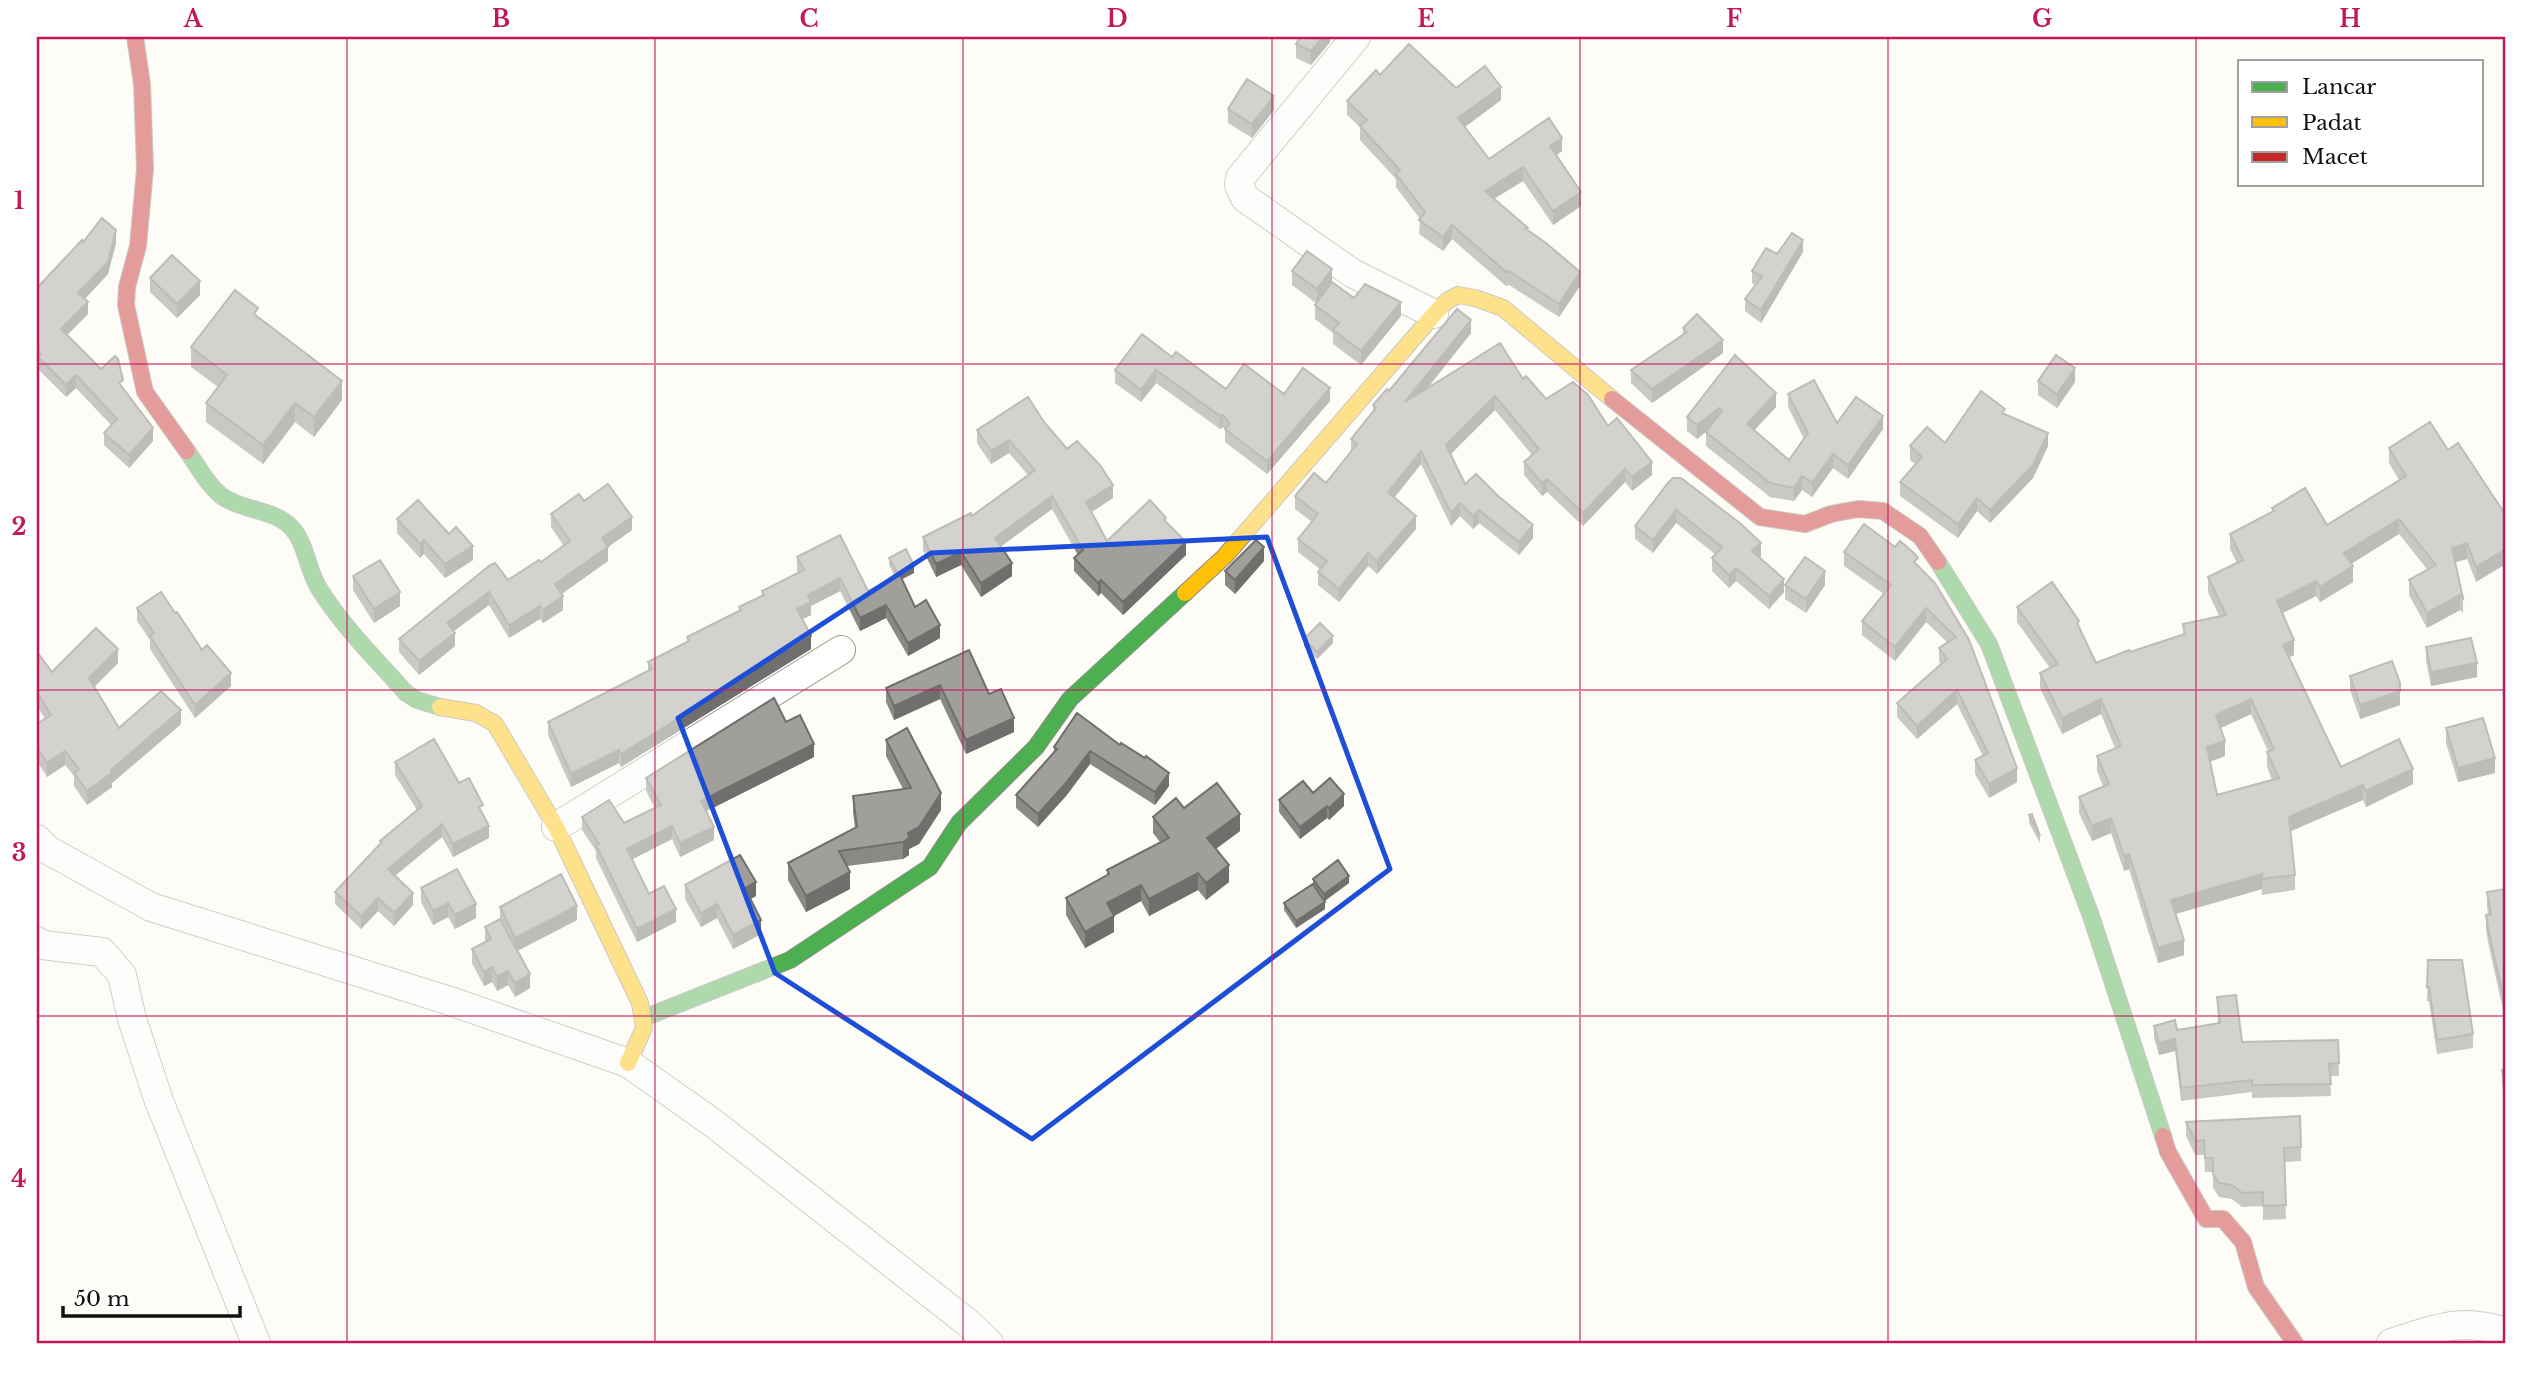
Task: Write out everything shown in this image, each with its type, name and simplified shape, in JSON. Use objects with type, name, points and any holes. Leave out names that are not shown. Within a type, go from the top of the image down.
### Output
[{"type":"street","points":[[135,37],[142,84],[145,169],[138,246],[127,287],[126,305],[145,392],[216,491],[225,499],[280,519],[290,526],[299,537],[318,587],[406,693],[425,705],[478,713],[489,717],[495,724],[556,827],[636,991],[646,1017],[645,1030],[628,1063]]},
{"type":"street","points":[[1356,37],[1240,178],[1240,191],[1245,198],[1352,274],[1434,314]]},
{"type":"street","points":[[646,1017],[790,960],[929,867],[959,823],[1036,747],[1070,699],[1225,556],[1434,314],[1447,301],[1458,295],[1475,298],[1503,308],[1760,517],[1805,524],[1831,514],[1858,509],[1870,510],[1883,512],[1920,536],[1959,593],[1989,644],[2091,916],[2168,1152],[2206,1219],[2223,1219],[2244,1242],[2256,1287],[2295,1343]]},
{"type":"street","points":[[556,827],[841,650]]},
{"type":"street","points":[[37,839],[48,850],[151,907],[450,1001],[628,1063],[713,1123],[968,1323],[989,1343]]},
{"type":"street","points":[[37,942],[42,945],[102,951],[122,975],[132,1019],[159,1101],[256,1343]]},
{"type":"street","points":[[2391,1343],[2451,1325],[2482,1324],[2506,1332]]},
{"type":"highlighted area","points":[[1267,537],[1390,869],[1032,1139],[775,973],[678,718],[931,553]]},
{"type":"building","points":[[1300,37],[1323,37],[1311,51],[1296,44]]},
{"type":"building","points":[[1409,44],[1456,88],[1485,66],[1501,87],[1458,118],[1489,159],[1549,118],[1562,138],[1550,146],[1581,192],[1553,211],[1523,167],[1485,191],[1528,228],[1526,229],[1580,272],[1559,304],[1509,271],[1506,272],[1452,225],[1443,237],[1419,220],[1425,212],[1396,174],[1400,170],[1360,126],[1367,120],[1347,101],[1376,70],[1380,75]]},
{"type":"building","points":[[1247,79],[1274,96],[1252,124],[1228,109]]},
{"type":"building","points":[[102,218],[116,230],[108,262],[78,293],[88,302],[61,329],[101,369],[115,356],[118,359],[123,380],[119,383],[153,428],[129,455],[104,433],[117,419],[76,375],[66,385],[38,357],[41,354],[37,350],[37,288],[82,240],[83,242]]},
{"type":"building","points":[[1792,233],[1803,240],[1761,310],[1745,299],[1762,276],[1752,271],[1766,248],[1777,254]]},
{"type":"building","points":[[1307,251],[1332,269],[1317,289],[1292,271]]},
{"type":"building","points":[[172,255],[200,281],[177,304],[150,278]]},
{"type":"building","points":[[1332,282],[1354,298],[1365,284],[1401,302],[1361,351],[1333,330],[1339,323],[1315,305]]},
{"type":"building","points":[[235,290],[258,308],[254,314],[342,381],[314,417],[295,403],[263,445],[206,403],[227,375],[191,347]]},
{"type":"building","points":[[1457,309],[1471,320],[1405,402],[1500,343],[1523,379],[1526,376],[1546,399],[1573,382],[1588,395],[1608,426],[1617,418],[1652,462],[1632,477],[1625,469],[1583,513],[1547,479],[1542,483],[1524,462],[1539,449],[1495,396],[1446,445],[1465,484],[1476,474],[1533,525],[1519,542],[1479,510],[1473,516],[1460,503],[1451,513],[1421,451],[1388,492],[1416,516],[1377,561],[1368,553],[1339,589],[1318,572],[1327,561],[1298,539],[1318,514],[1295,496],[1314,473],[1326,483],[1357,444],[1351,439],[1376,408],[1373,405],[1387,389],[1389,391]]},
{"type":"building","points":[[1697,314],[1723,340],[1652,389],[1631,370],[1687,332],[1683,328]]},
{"type":"building","points":[[1142,334],[1172,357],[1176,352],[1226,389],[1244,364],[1284,394],[1303,368],[1330,388],[1267,461],[1225,429],[1230,424],[1223,415],[1220,416],[1156,370],[1141,390],[1115,370]]},
{"type":"building","points":[[1735,355],[1776,393],[1747,424],[1789,460],[1808,433],[1788,394],[1814,380],[1837,423],[1856,397],[1883,416],[1848,465],[1833,454],[1812,483],[1802,476],[1794,488],[1770,483],[1706,432],[1722,411],[1719,408],[1697,425],[1687,417]]},
{"type":"building","points":[[2056,355],[2075,368],[2057,394],[2038,381]]},
{"type":"building","points":[[1981,391],[2005,409],[2002,413],[2048,433],[2033,465],[1990,510],[1977,498],[1958,524],[1900,482],[1922,457],[1910,446],[1927,427],[1945,443]]},
{"type":"building","points":[[1028,397],[1044,422],[1067,449],[1077,441],[1100,465],[1113,485],[1086,502],[1107,541],[1150,500],[1166,518],[1164,520],[1186,542],[1123,602],[1101,580],[1098,583],[1074,558],[1083,550],[1052,496],[995,538],[1012,563],[981,583],[961,552],[936,564],[923,537],[971,513],[972,516],[1035,470],[1009,440],[991,451],[977,430]]},
{"type":"building","points":[[2430,422],[2448,450],[2458,443],[2506,513],[2506,549],[2476,567],[2467,543],[2452,548],[2463,598],[2460,595],[2427,613],[2409,580],[2436,565],[2399,519],[2344,553],[2353,566],[2320,587],[2316,581],[2277,601],[2294,640],[2283,645],[2341,767],[2399,739],[2413,769],[2366,791],[2363,785],[2289,817],[2295,875],[2262,879],[2262,874],[2171,900],[2184,940],[2158,948],[2129,854],[2124,856],[2111,818],[2092,826],[2079,797],[2109,784],[2097,756],[2121,746],[2101,699],[2062,718],[2040,673],[2058,664],[2017,607],[2052,582],[2079,621],[2077,623],[2096,663],[2129,650],[2130,652],[2185,634],[2183,624],[2226,615],[2208,577],[2243,560],[2230,534],[2274,511],[2272,508],[2305,488],[2327,525],[2406,476],[2389,448]],"holes":[[[2251,699],[2274,749],[2267,752],[2279,778],[2217,795],[2207,747],[2225,741],[2216,715]]]},
{"type":"building","points":[[1673,478],[1681,478],[1741,524],[1761,543],[1752,551],[1784,579],[1769,596],[1736,568],[1729,575],[1712,558],[1722,547],[1676,510],[1653,540],[1635,526]]},
{"type":"building","points":[[608,484],[632,517],[602,538],[608,547],[555,584],[563,596],[543,610],[540,606],[509,625],[489,592],[447,623],[455,633],[419,661],[399,639],[490,565],[495,563],[508,580],[539,560],[541,562],[570,541],[551,514],[579,494],[584,501]]},
{"type":"building","points":[[418,500],[449,534],[456,527],[473,546],[445,564],[424,540],[420,544],[397,519]]},
{"type":"building","points":[[1864,524],[1895,547],[1900,541],[1915,554],[1918,558],[1914,562],[1935,583],[1969,640],[2017,768],[1989,784],[1975,760],[1988,753],[1957,690],[1917,726],[1897,703],[1947,659],[1939,648],[1956,637],[1926,608],[1895,647],[1862,621],[1891,585],[1844,552]]},
{"type":"building","points":[[840,535],[868,591],[900,575],[915,607],[926,600],[940,625],[908,643],[886,605],[860,618],[840,578],[808,595],[811,602],[797,609],[811,636],[621,754],[619,750],[571,774],[548,722],[652,669],[648,662],[689,641],[687,637],[741,610],[739,607],[764,595],[762,591],[804,570],[797,557]]},
{"type":"building","points":[[1256,540],[1264,547],[1235,580],[1225,571]]},
{"type":"building","points":[[906,549],[914,566],[898,574],[889,558]]},
{"type":"building","points":[[1805,557],[1825,571],[1806,599],[1785,585]]},
{"type":"building","points":[[380,560],[400,592],[374,609],[353,576]]},
{"type":"building","points":[[161,592],[202,650],[207,645],[231,673],[195,705],[150,636],[154,633],[137,608]]},
{"type":"building","points":[[1320,623],[1333,636],[1317,652],[1304,639]]},
{"type":"building","points":[[96,628],[118,649],[89,678],[119,728],[161,691],[181,710],[111,770],[112,773],[87,791],[74,773],[79,769],[65,751],[47,763],[37,747],[37,724],[51,715],[37,692],[37,652],[52,672]]},
{"type":"building","points":[[2471,638],[2477,663],[2431,672],[2426,647]]},
{"type":"building","points":[[969,650],[989,694],[1001,689],[1014,718],[966,740],[940,685],[894,706],[886,688]]},
{"type":"building","points":[[2392,661],[2400,691],[2360,705],[2350,676]]},
{"type":"building","points":[[774,698],[786,722],[800,715],[814,744],[701,801],[714,827],[680,843],[672,826],[627,849],[649,894],[664,886],[676,909],[637,929],[596,845],[599,844],[582,817],[609,800],[624,823],[661,805],[646,778]]},
{"type":"building","points":[[1077,713],[1120,745],[1121,743],[1145,758],[1146,756],[1169,773],[1155,792],[1090,751],[1038,814],[1016,795],[1057,749],[1054,747]]},
{"type":"building","points":[[2483,718],[2495,758],[2458,768],[2446,728]]},
{"type":"building","points":[[907,728],[941,793],[919,827],[908,833],[909,838],[903,842],[839,851],[850,872],[806,896],[788,863],[857,827],[853,796],[911,788],[886,740]]},
{"type":"building","points":[[434,739],[459,783],[469,778],[483,805],[479,807],[489,826],[453,844],[442,824],[388,869],[413,893],[394,913],[378,898],[361,916],[335,892],[382,842],[380,841],[422,806],[395,762]]},
{"type":"building","points":[[1330,778],[1344,794],[1329,808],[1327,806],[1300,827],[1279,800],[1303,781],[1313,793]]},
{"type":"building","points":[[1217,783],[1240,814],[1207,838],[1229,865],[1206,883],[1198,873],[1149,899],[1141,885],[1107,903],[1114,916],[1085,932],[1066,898],[1109,874],[1107,870],[1169,838],[1153,817],[1176,798],[1184,808]]},
{"type":"building","points":[[2032,814],[2040,836],[2029,815]]},
{"type":"building","points":[[740,855],[756,882],[745,888],[761,920],[733,935],[717,904],[701,913],[685,885]]},
{"type":"building","points":[[1338,860],[1349,876],[1324,894],[1313,879]]},
{"type":"building","points":[[457,869],[476,904],[455,915],[448,903],[433,911],[421,888]]},
{"type":"building","points":[[561,874],[577,906],[515,938],[500,907]]},
{"type":"building","points":[[1313,884],[1325,902],[1296,921],[1284,903]]},
{"type":"building","points":[[2506,889],[2506,1009],[2486,915],[2491,914],[2487,892]]},
{"type":"building","points":[[500,919],[530,974],[515,983],[508,971],[497,977],[492,967],[484,972],[472,949],[491,939],[485,927]]},
{"type":"building","points":[[2428,960],[2462,960],[2473,1034],[2437,1040],[2427,987]]},
{"type":"building","points":[[2236,995],[2242,1042],[2338,1040],[2339,1063],[2329,1064],[2331,1084],[2252,1085],[2252,1080],[2181,1088],[2175,1039],[2159,1043],[2154,1026],[2175,1020],[2177,1030],[2220,1023],[2217,997]]},
{"type":"building","points":[[2506,1069],[2506,1093],[2502,1070]]},
{"type":"building","points":[[2300,1116],[2301,1147],[2284,1148],[2286,1205],[2263,1206],[2263,1192],[2242,1193],[2232,1185],[2219,1183],[2213,1174],[2213,1158],[2205,1158],[2204,1140],[2195,1141],[2186,1122]]},
{"type":"traffic: fast","points":[[187,451],[208,482],[223,497],[267,513],[291,527],[300,541],[316,583],[350,631],[406,693],[417,700],[440,707]]},
{"type":"traffic: fast","points":[[1938,562],[1989,644],[2091,916],[2163,1136]]},
{"type":"traffic: fast","points":[[646,1017],[790,960],[930,867],[959,823],[1036,747],[1070,699],[1185,593]]},
{"type":"traffic: slow","points":[[1185,593],[1225,556],[1437,311],[1458,295],[1503,308],[1612,399]]},
{"type":"traffic: slow","points":[[440,707],[476,713],[495,724],[556,827],[640,1003],[644,1028],[628,1063]]},
{"type":"traffic: jam","points":[[135,37],[142,84],[145,169],[138,246],[127,287],[126,305],[145,392],[187,451]]},
{"type":"traffic: jam","points":[[1612,399],[1760,517],[1805,524],[1831,514],[1858,509],[1883,511],[1920,536],[1938,562]]},
{"type":"traffic: jam","points":[[2163,1136],[2168,1152],[2206,1219],[2223,1219],[2243,1242],[2256,1287],[2295,1343]]}]
